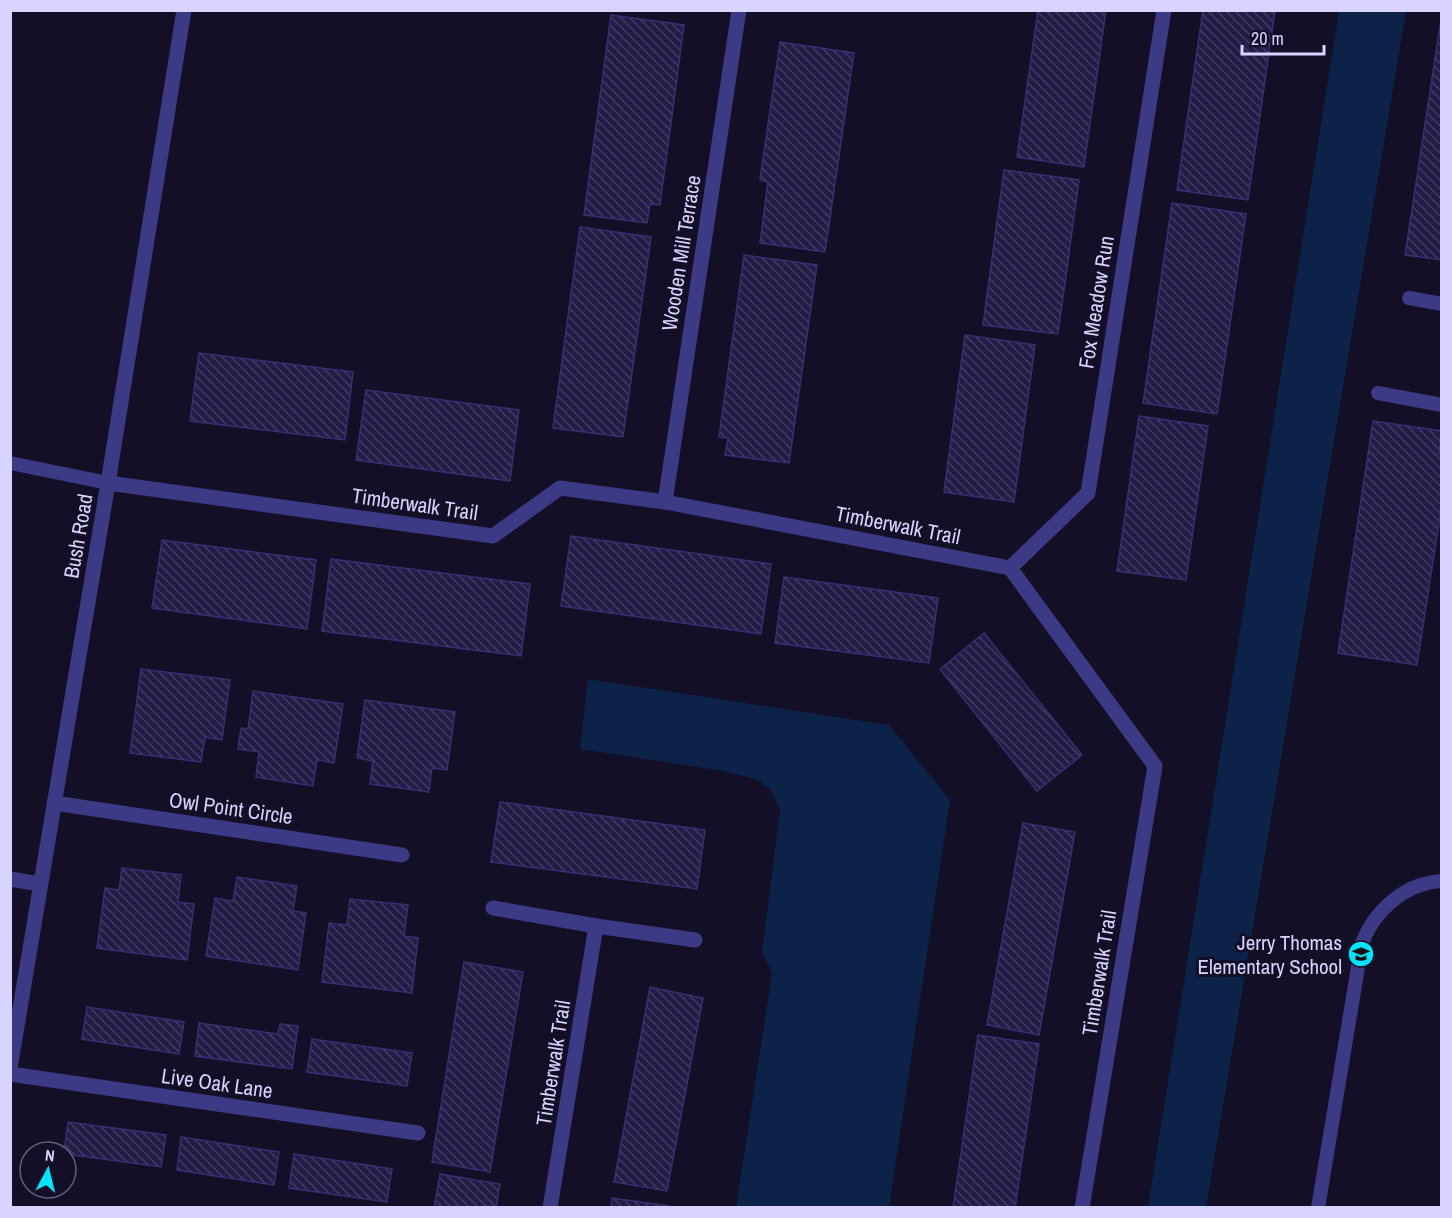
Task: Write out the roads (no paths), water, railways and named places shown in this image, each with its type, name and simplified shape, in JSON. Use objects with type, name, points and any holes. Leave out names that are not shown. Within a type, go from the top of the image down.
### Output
[{"type":"street","name":"Bush Road","points":[[10,1068],[184,10]]},
{"type":"street","name":"Wooden Mill Terrace","points":[[665,502],[739,10]]},
{"type":"street","name":"Fox Meadow Run","points":[[1010,568],[1088,493],[1164,10]]},
{"type":"street","name":"Timberwalk Trail","points":[[108,483],[494,536],[560,488],[665,502],[1010,568],[1155,766],[1082,1208]]},
{"type":"street","name":"Owl Point Circle","points":[[54,803],[402,855]]},
{"type":"street","points":[[10,879],[40,884]]},
{"type":"street","points":[[493,908],[695,940]]},
{"type":"street","name":"Timberwalk Trail","points":[[550,1208],[596,926]]},
{"type":"street","name":"Live Oak Lane","points":[[10,1074],[418,1133]]},
{"type":"lane","points":[[1409,298],[1442,304]]},
{"type":"lane","points":[[1378,393],[1442,405]]},
{"type":"lane","points":[[10,463],[108,483]]},
{"type":"lane","points":[[1318,1208],[1362,943],[1367,929],[1379,912],[1394,898],[1429,882],[1442,881]]},
{"type":"water","points":[[1339,11],[1406,11],[1206,1207],[1148,1207]]},
{"type":"water","points":[[588,679],[889,725],[950,800],[889,1207],[736,1207],[772,973],[762,952],[780,811],[771,790],[756,779],[723,771],[580,749]]},
{"type":"place","name":"Jerry Thomas Elementary School","points":[[1361,954]]}]
